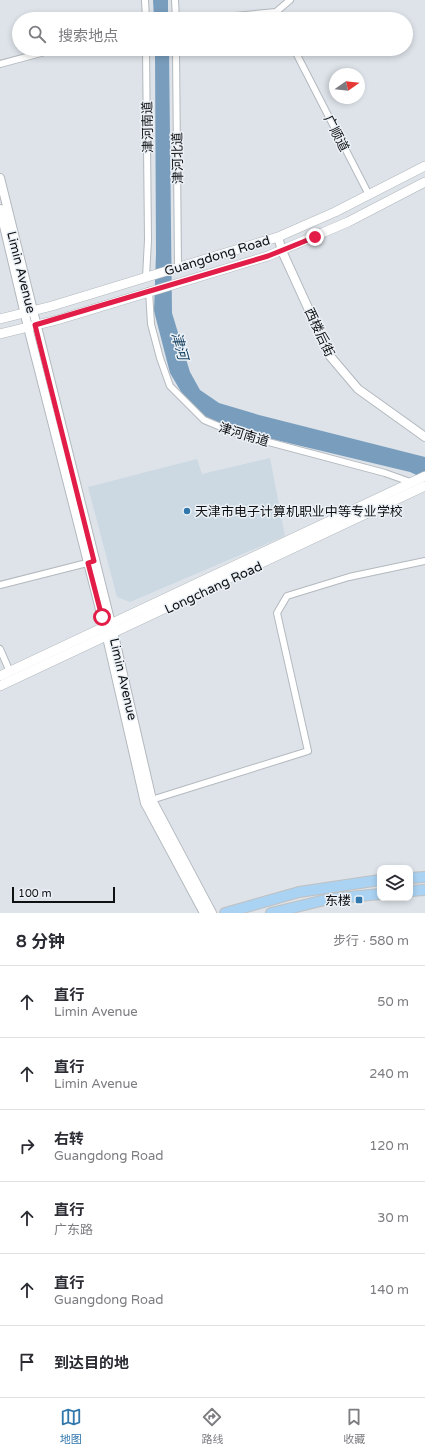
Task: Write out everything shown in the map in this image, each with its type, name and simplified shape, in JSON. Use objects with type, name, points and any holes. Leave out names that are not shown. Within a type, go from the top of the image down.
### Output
[{"type":"main road","name":"Guangdong Road","points":[[0,319],[178,268],[278,237],[335,212],[425,166]]},
{"type":"main road","name":"Guangdong Road","points":[[149,292],[282,251],[348,222],[425,182]]},
{"type":"main road","points":[[0,334],[149,292]]},
{"type":"main road","name":"Longchang Road","points":[[0,676],[107,625],[421,483]]},
{"type":"main road","name":"Longchang Road","points":[[0,686],[110,636],[421,483]]},
{"type":"main road","points":[[413,878],[425,877]]},
{"type":"main road","points":[[225,913],[299,892],[377,880]]},
{"type":"main road","points":[[413,891],[425,890]]},
{"type":"main road","points":[[271,913],[329,899],[377,894]]},
{"type":"street","points":[[145,0],[146,12]]},
{"type":"street","points":[[175,0],[176,12]]},
{"type":"street","points":[[276,12],[290,0]]},
{"type":"street","points":[[0,64],[30,56]]},
{"type":"street","name":"津河南道","points":[[146,56],[148,240],[146,277]]},
{"type":"street","name":"津河北道","points":[[176,56],[178,268]]},
{"type":"street","name":"广顺道","points":[[298,56],[369,195]]},
{"type":"street","name":"Limin Avenue","points":[[0,178],[28,312]]},
{"type":"street","name":"Limin Avenue","points":[[0,209],[32,326],[110,636],[152,818],[204,913]]},
{"type":"street","name":"西楼后街","points":[[278,237],[282,251],[330,356],[358,389],[425,437]]},
{"type":"street","name":"津河南道","points":[[149,292],[151,324],[160,358],[170,386],[179,398],[204,420],[235,433],[421,483]]},
{"type":"street","points":[[148,801],[308,751],[277,613],[287,596],[349,577],[425,561]]},
{"type":"street","points":[[0,585],[91,562]]},
{"type":"street","points":[[0,649],[10,672]]},
{"type":"street","name":"Limin Avenue","points":[[148,801],[212,913]]},
{"type":"shaded area","name":"天津市电子计算机职业中等专业学校","points":[[270,458],[285,536],[130,602],[117,597],[88,487],[197,459],[202,474]]},
{"type":"water","points":[[153,0],[168,0],[168,12],[154,12]]},
{"type":"water","name":"津河","points":[[155,56],[169,56],[172,313],[190,372],[200,390],[219,403],[259,415],[425,457],[425,479],[410,472],[230,429],[203,415],[183,395],[170,373],[154,311],[156,253]]},
{"type":"place","name":"天津市电子计算机职业中等专业学校","points":[[187,511]]},
{"type":"place","name":"东楼","points":[[359,900]]},
{"type":"route","points":[[102,617],[88,563],[94,561],[35,325],[57,320],[268,256],[315,237]]}]
